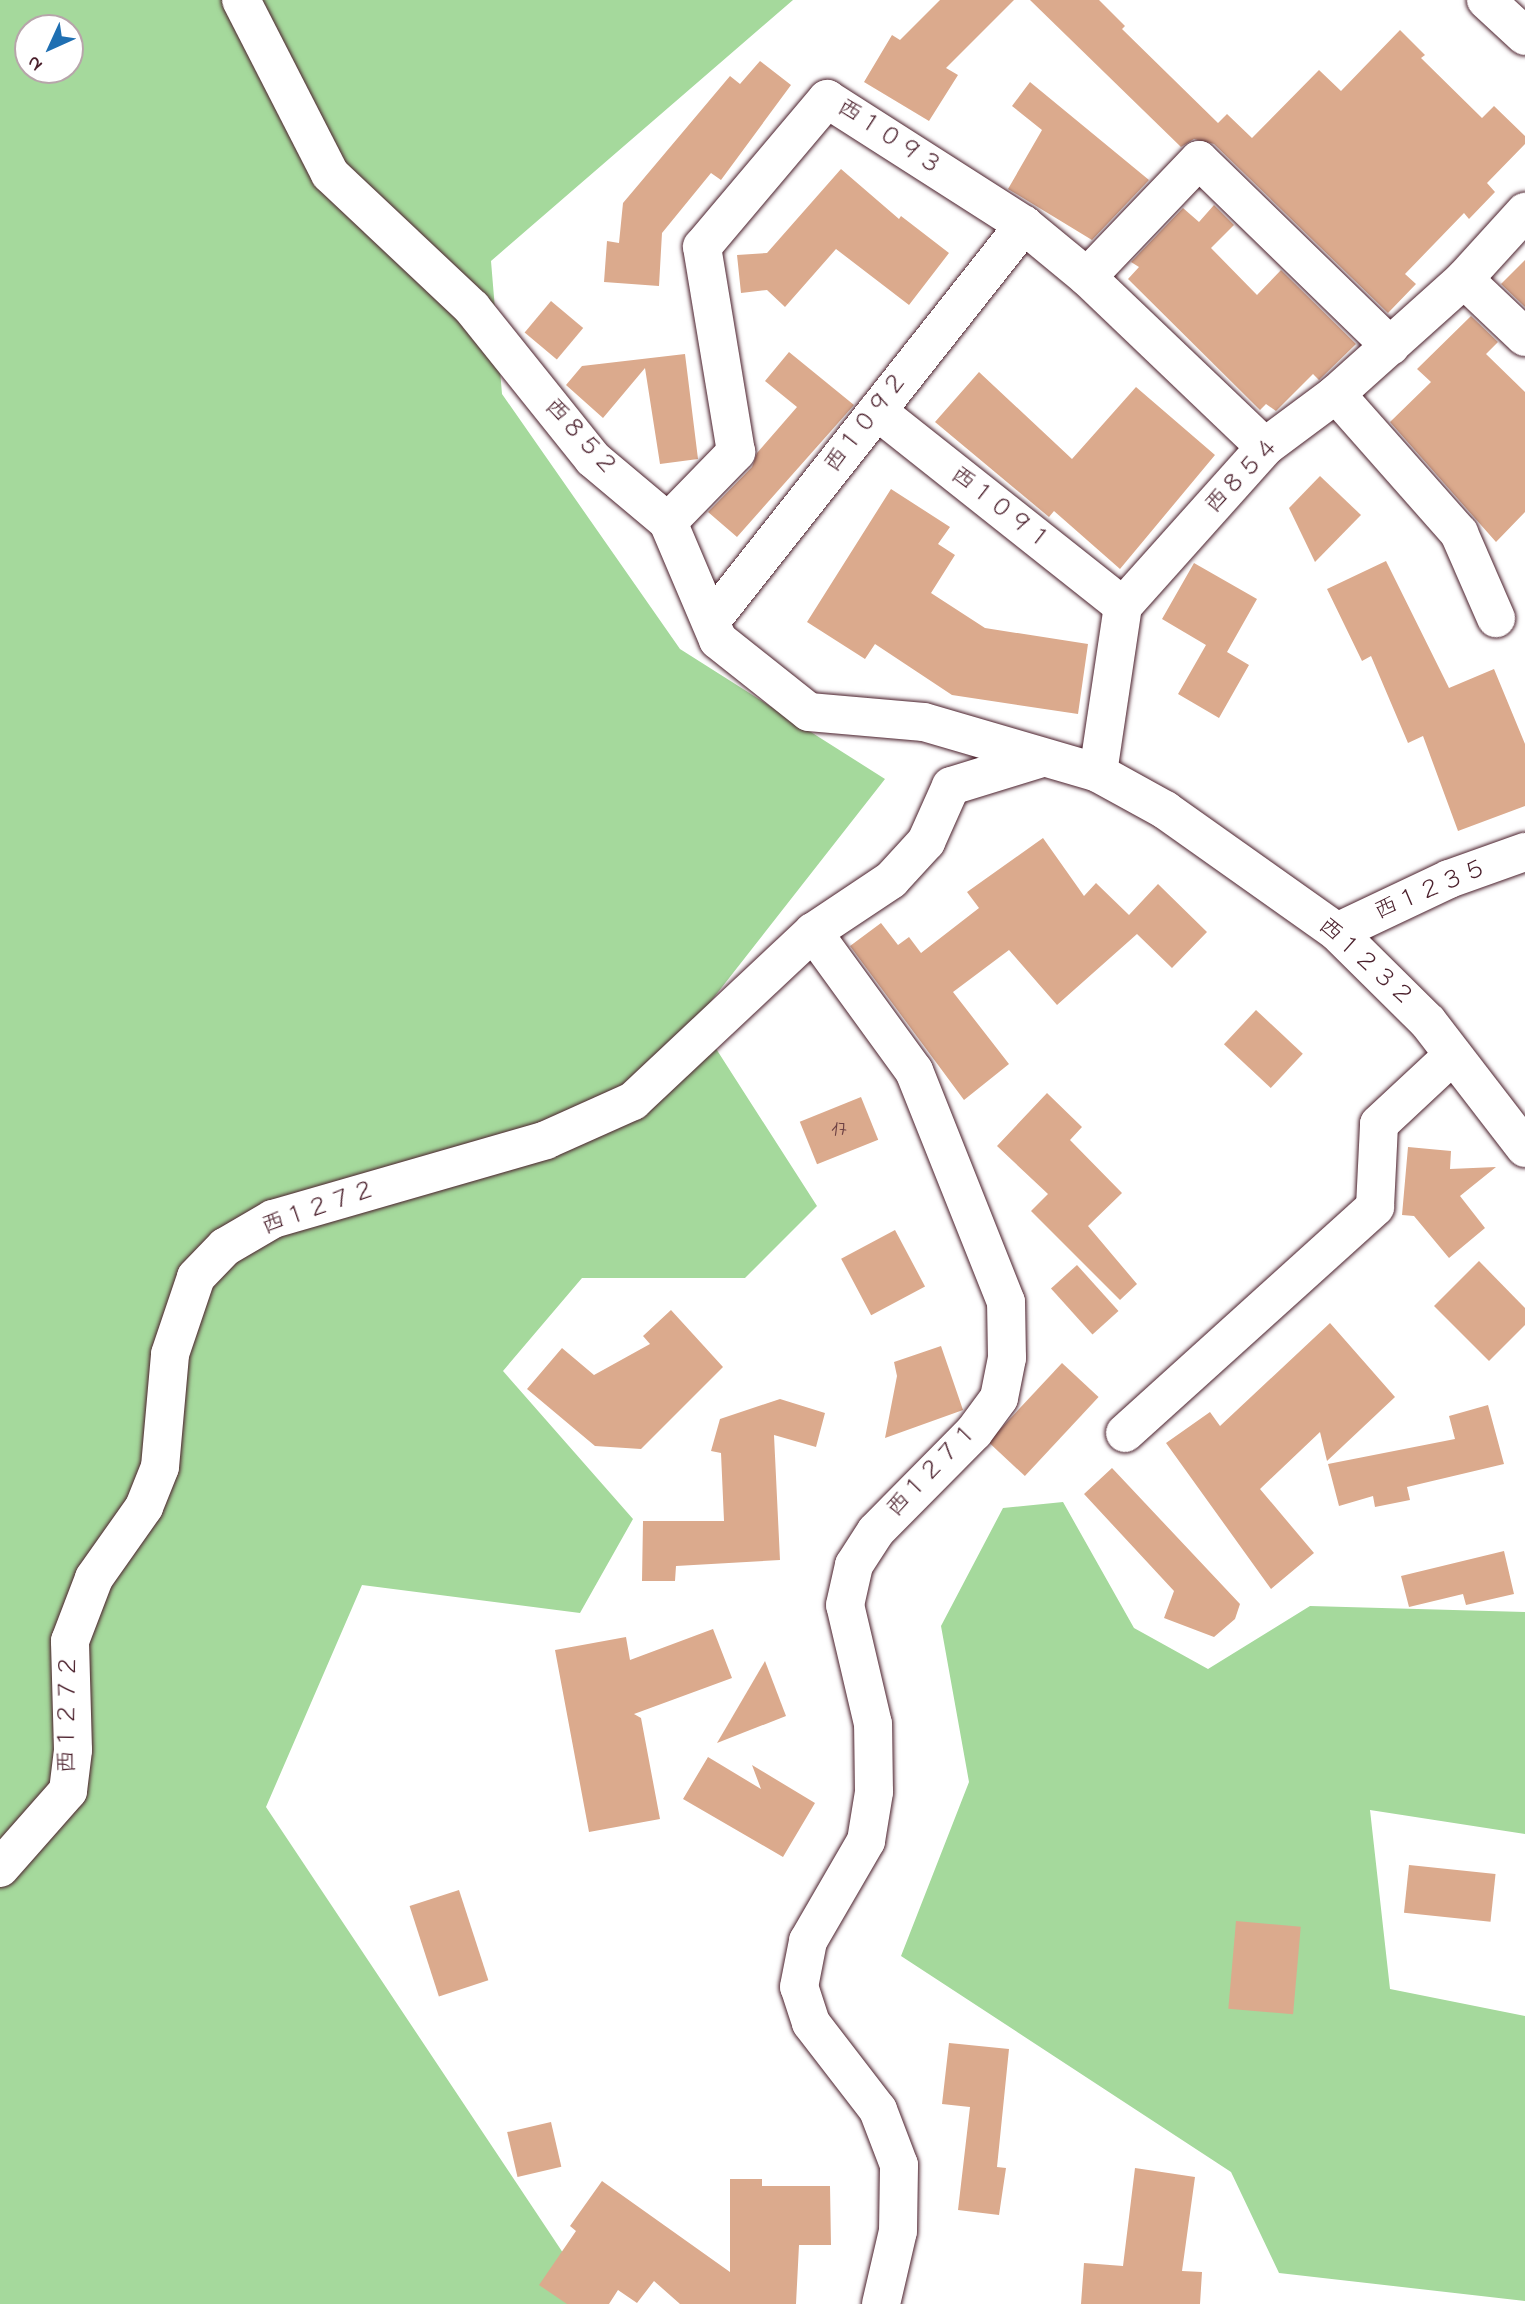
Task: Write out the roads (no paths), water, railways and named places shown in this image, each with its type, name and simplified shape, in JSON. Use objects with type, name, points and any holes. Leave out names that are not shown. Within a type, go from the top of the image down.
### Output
[{"type":"street","name":"西８５２","points":[[241,0],[330,174],[472,308],[593,459],[668,522],[718,640],[809,712],[924,722],[1039,759]]},
{"type":"street","points":[[1486,0],[1525,36]]},
{"type":"street","name":"西１０９３","points":[[668,522],[736,452],[702,247],[827,99],[1024,225],[1087,277],[1265,447]]},
{"type":"street","points":[[1087,277],[1199,160],[1390,346]]},
{"type":"street","name":"西８５４","points":[[1123,606],[1265,447],[1336,394],[1390,346],[1464,279],[1525,212]]},
{"type":"street","name":"西１０９２","points":[[710,621],[1024,225]]},
{"type":"street","points":[[1464,279],[1525,337]]},
{"type":"street","points":[[1336,394],[1459,533],[1496,618]]},
{"type":"street","name":"西１０９１","points":[[877,411],[1123,606]]},
{"type":"street","points":[[1098,773],[1123,606]]},
{"type":"street","points":[[813,932],[891,880],[926,842],[951,786],[1039,759]]},
{"type":"street","name":"西１２３２","points":[[1039,759],[1098,773],[1164,810],[1337,932],[1428,1022],[1525,1148]]},
{"type":"street","name":"西１２３５","points":[[1337,932],[1449,879],[1525,852]]},
{"type":"street","name":"西１２７２","points":[[0,1868],[68,1791],[73,1750],[70,1641],[94,1578],[144,1507],[160,1466],[170,1354],[196,1276],[225,1247],[273,1219],[546,1140],[633,1101],[813,932]]},
{"type":"street","name":"西１２７１","points":[[813,932],[914,1071],[1006,1302],[1007,1358],[999,1398],[974,1433],[876,1531],[854,1564],[845,1605],[873,1724],[874,1792],[866,1841],[808,1941],[799,1987],[811,2023],[878,2110],[899,2165],[898,2231],[881,2304]]},
{"type":"street","points":[[1125,1433],[1375,1207],[1379,1124],[1453,1055]]}]
